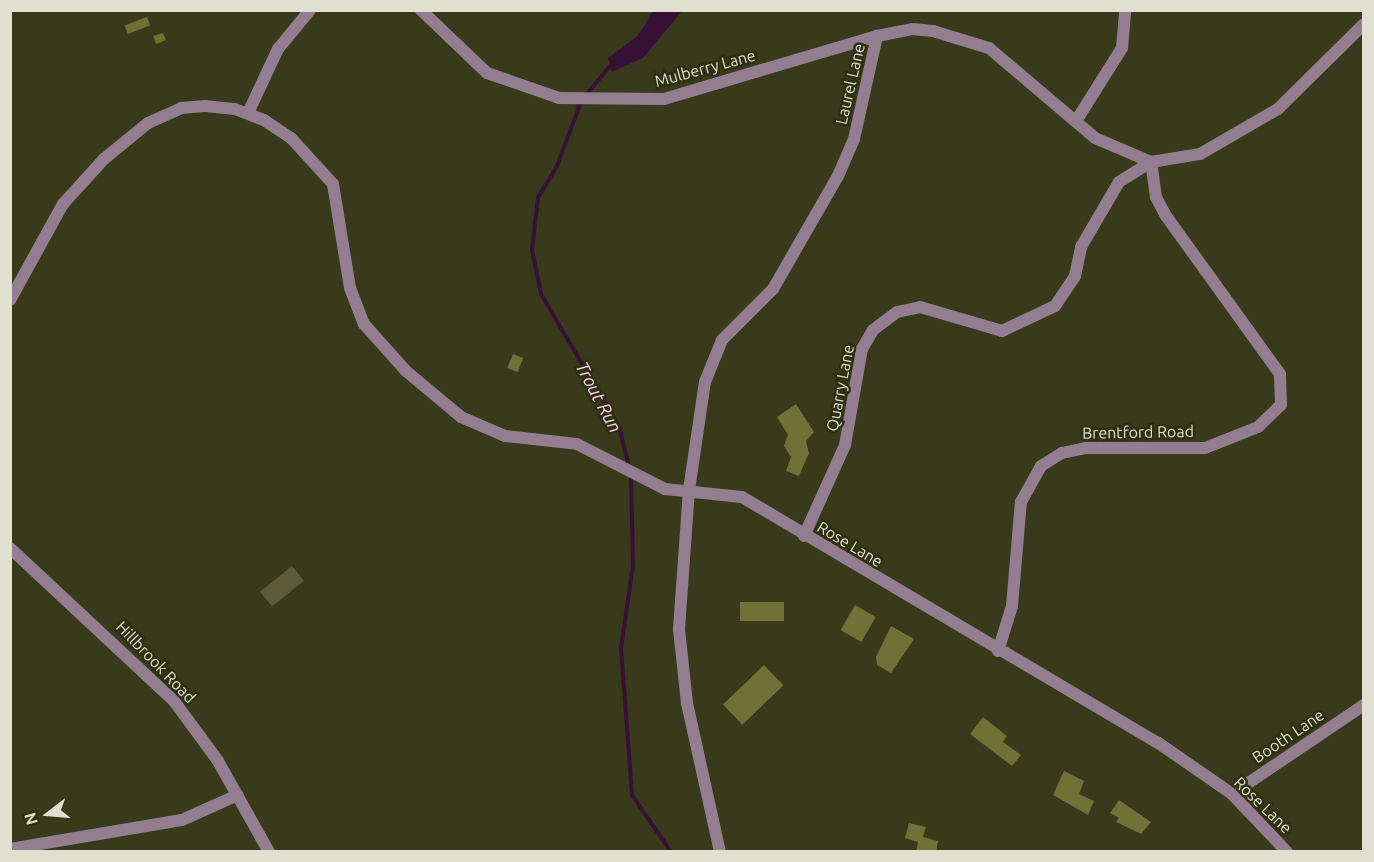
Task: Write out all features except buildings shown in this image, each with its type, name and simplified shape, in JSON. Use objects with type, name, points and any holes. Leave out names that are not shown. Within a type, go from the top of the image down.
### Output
[{"type":"street","points":[[248,113],[278,49],[310,10]]},
{"type":"street","name":"Mulberry Lane","points":[[422,10],[487,73],[530,90],[575,99],[664,99],[877,36]]},
{"type":"street","points":[[1076,121],[1122,48],[1125,10]]},
{"type":"street","name":"Laurel Lane","points":[[689,490],[709,366],[731,328],[772,289],[838,176],[854,139],[877,36],[913,29],[975,42],[1001,55],[1107,146],[1151,162],[1200,154],[1278,109],[1364,24]]},
{"type":"street","name":"Rose Lane","points":[[10,300],[63,204],[135,133],[181,108],[220,106],[248,113],[291,138],[333,183],[357,310],[375,339],[406,371],[483,429],[577,444],[635,476],[665,489],[742,496],[804,536],[998,651],[1157,742],[1232,794],[1287,852]]},
{"type":"street","name":"Quarry Lane","points":[[804,536],[845,446],[862,349],[873,330],[897,312],[920,307],[1002,331],[1055,306],[1075,276],[1081,247],[1119,182],[1151,162]]},
{"type":"street","name":"Brentford Road","points":[[998,651],[1012,606],[1021,502],[1041,466],[1062,453],[1086,448],[1205,448],[1258,427],[1281,405],[1280,374],[1166,216],[1156,196],[1151,162]]},
{"type":"street","points":[[689,490],[680,655],[720,852]]},
{"type":"street","name":"Hillbrook Road","points":[[10,548],[159,684],[202,738],[238,795],[269,852]]},
{"type":"street","name":"Booth Lane","points":[[1232,794],[1364,705]]},
{"type":"street","points":[[10,849],[182,820],[238,795]]},
{"type":"green space","points":[[292,566],[304,581],[272,607],[260,592]]},
{"type":"shaded area","points":[[656,11],[682,11],[643,58],[612,72],[608,58],[636,37]]},
{"type":"waterway","name":"Trout Run","points":[[645,29],[655,10]]},
{"type":"waterway","name":"Trout Run","points":[[585,96],[611,65]]},
{"type":"waterway","name":"Trout Run","points":[[581,102],[557,166],[538,198],[532,250],[541,294],[619,427],[629,466]]},
{"type":"waterway","name":"Trout Run","points":[[631,476],[633,565],[621,648],[632,795],[671,852]]}]
